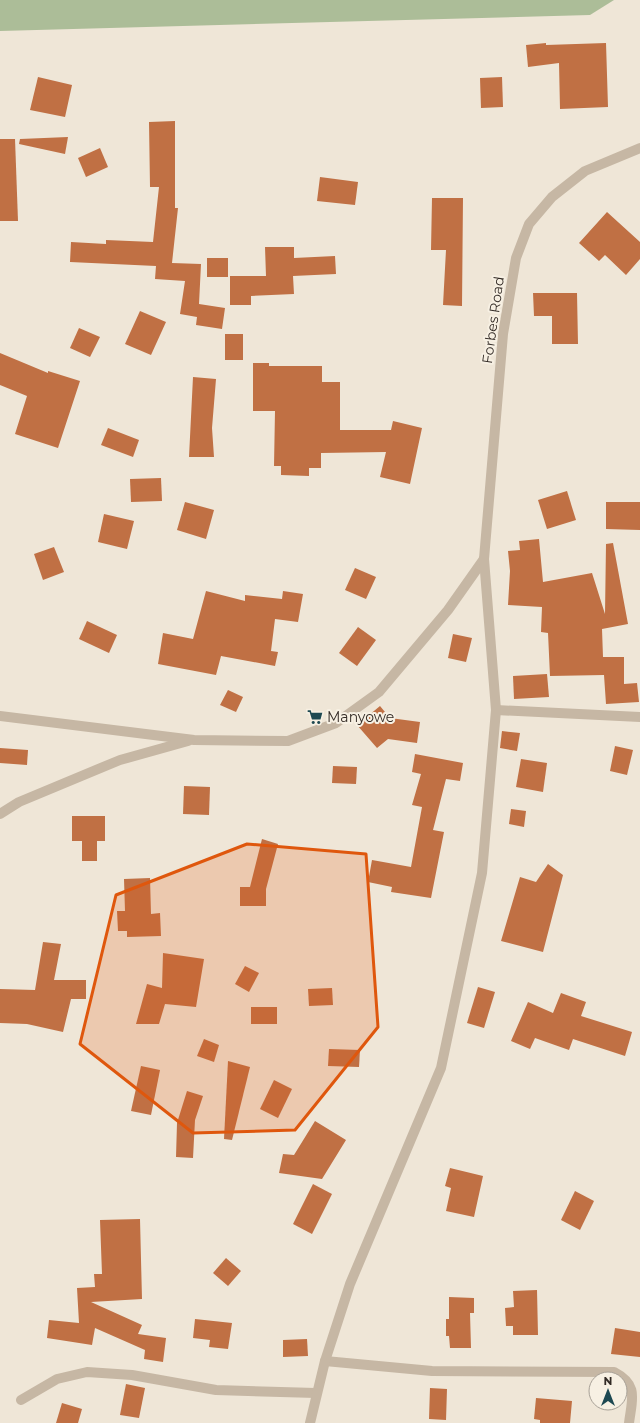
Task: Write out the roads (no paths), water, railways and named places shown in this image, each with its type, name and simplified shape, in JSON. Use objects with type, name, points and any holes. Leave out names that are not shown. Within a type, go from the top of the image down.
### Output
[{"type":"street","name":"Forbes Road","points":[[310,1423],[316,1393],[325,1361],[350,1284],[441,1068],[482,873],[496,710],[484,560],[503,334],[516,258],[529,224],[552,197],[585,171],[640,148]]},
{"type":"street","points":[[0,716],[194,740],[288,741],[336,723],[379,692],[448,610],[484,560]]},
{"type":"street","points":[[496,710],[640,717]]},
{"type":"street","points":[[0,814],[19,802],[120,760],[194,740]]},
{"type":"street","points":[[325,1361],[432,1371],[614,1372],[625,1378],[632,1388],[629,1423]]},
{"type":"street","points":[[21,1400],[56,1379],[87,1372],[132,1376],[216,1390],[316,1393]]},
{"type":"place","name":"Manyowe","points":[[315,717]]}]
